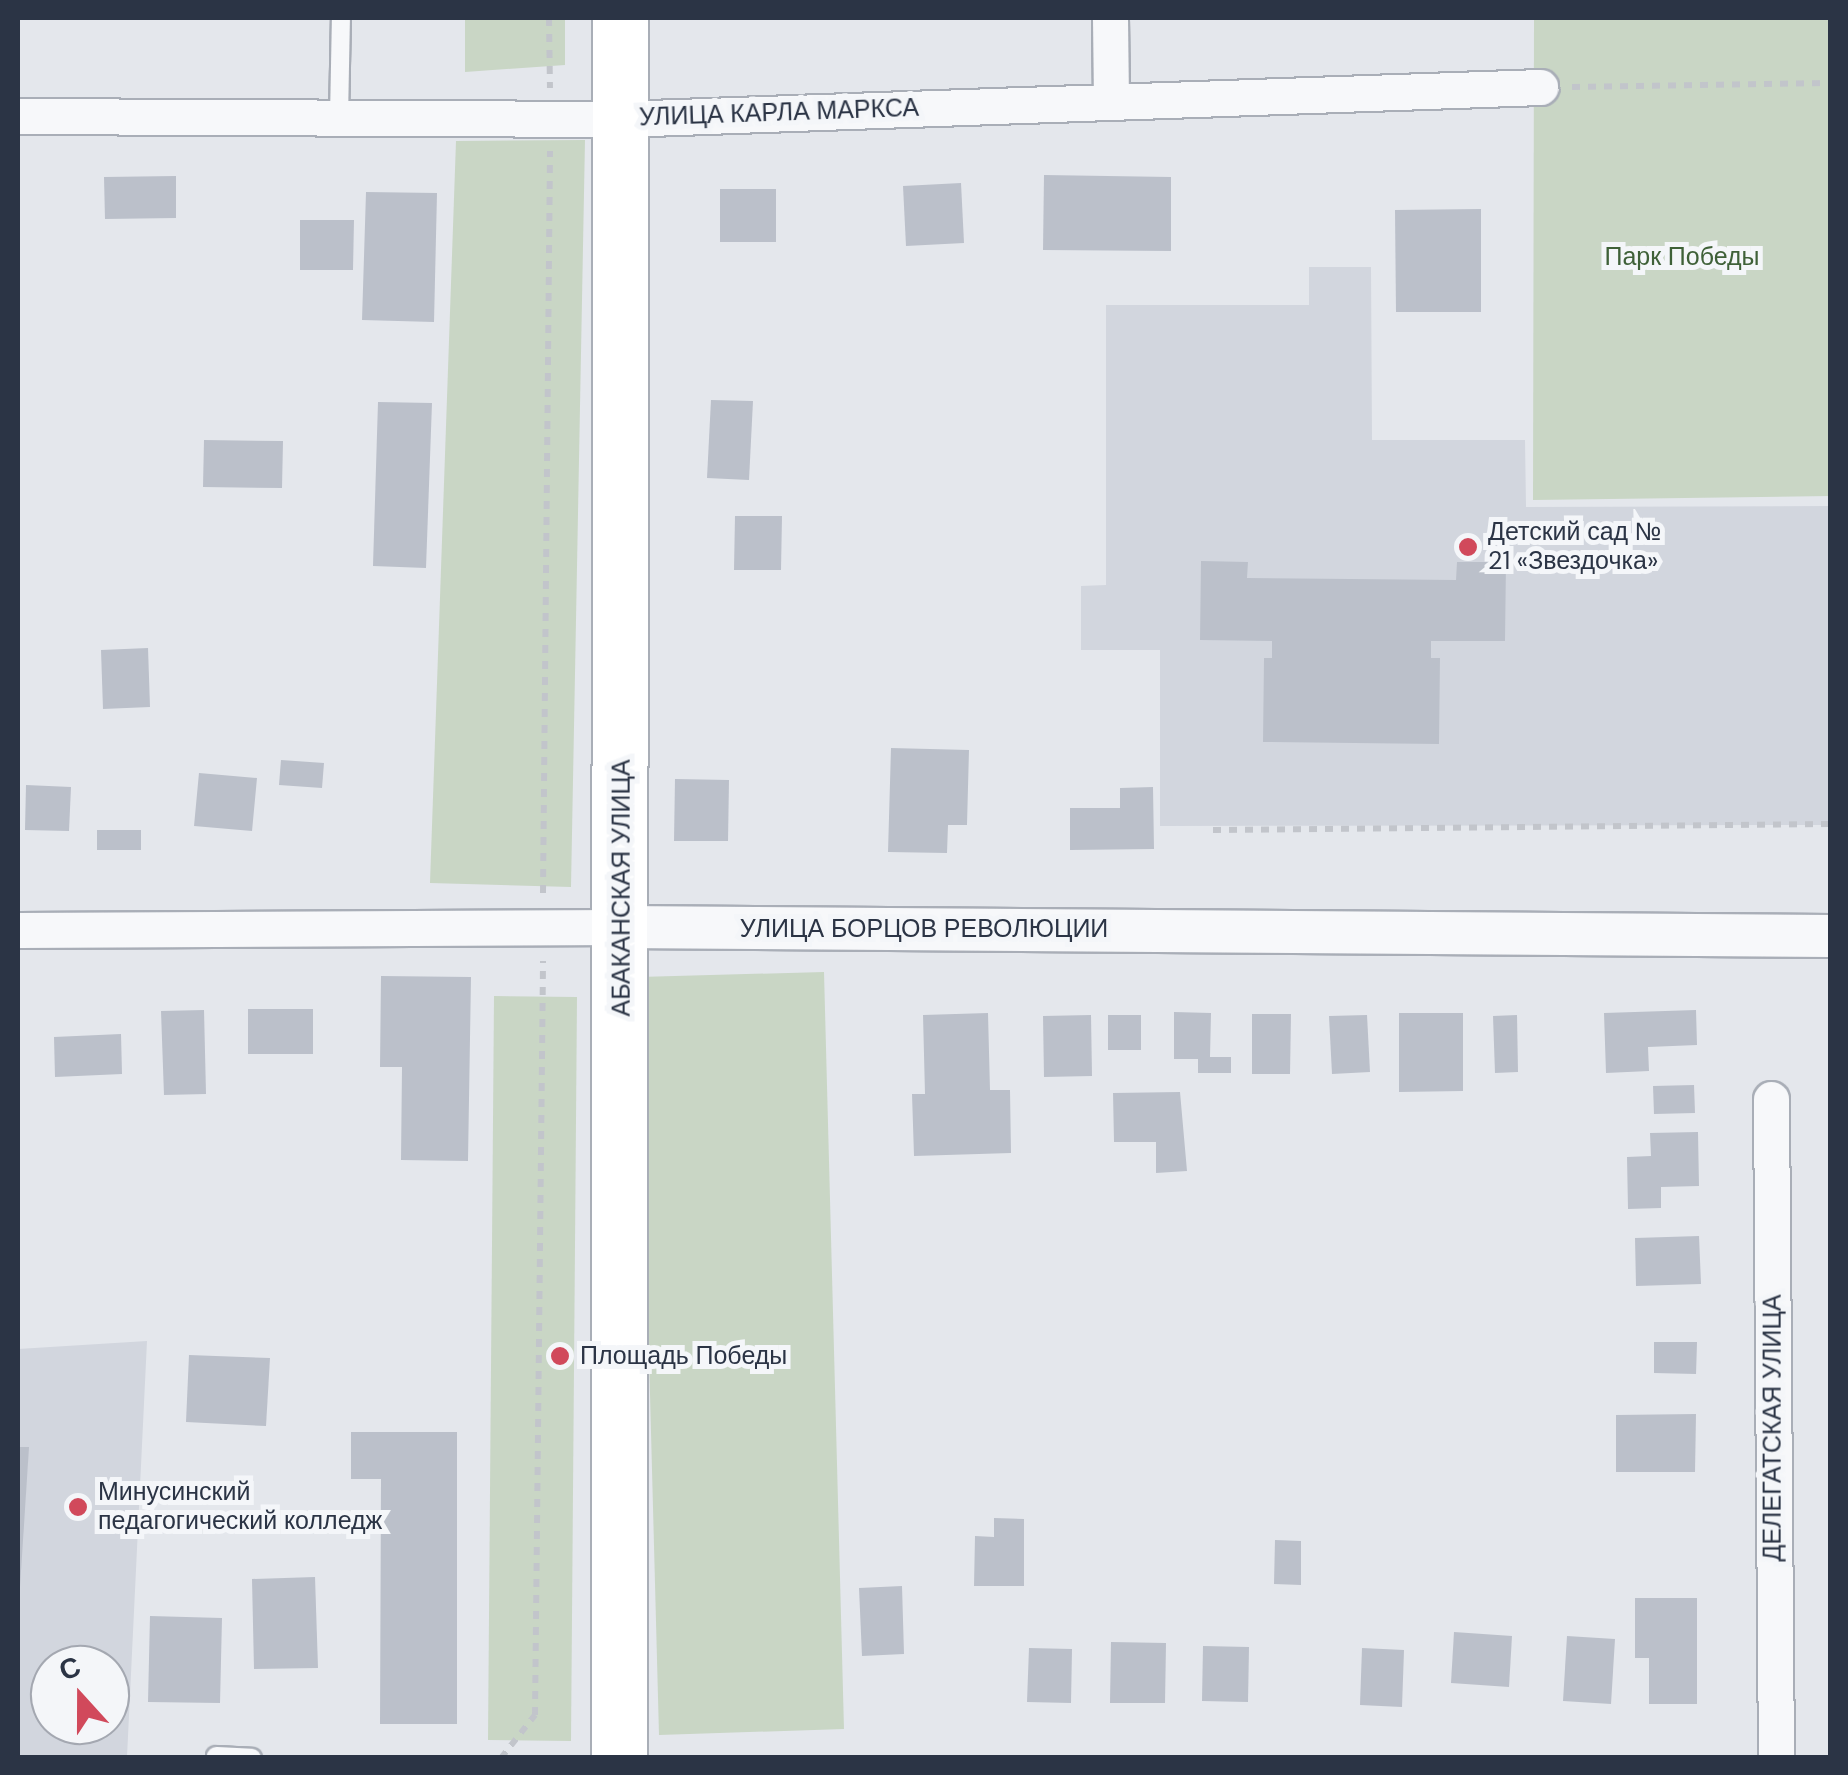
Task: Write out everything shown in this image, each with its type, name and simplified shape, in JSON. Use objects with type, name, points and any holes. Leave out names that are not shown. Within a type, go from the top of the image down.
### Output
[{"type":"main road","name":"АБАКАНСКАЯ УЛИЦА","points":[[619,1758],[620,18]]},
{"type":"street","points":[[1110,18],[1111,100]]},
{"type":"street","name":"УЛИЦА КАРЛА МАРКСА","points":[[18,116],[620,119],[1540,88]]},
{"type":"street","name":"УЛИЦА БОРЦОВ РЕВОЛЮЦИИ","points":[[18,930],[622,927],[1830,936]]},
{"type":"street","name":"ДЕЛЕГАТСКАЯ УЛИЦА","points":[[1771,1099],[1776,1758]]},
{"type":"lane","points":[[339,118],[340,18]]},
{"type":"lane","points":[[216,1756],[252,1758]]},
{"type":"path","points":[[1540,88],[1830,82]]},
{"type":"path","points":[[1214,830],[1830,824]]},
{"type":"shaded area","name":"Детский сад № 21 «Звездочка»","points":[[1309,267],[1371,267],[1372,440],[1525,440],[1526,507],[1830,506],[1830,825],[1160,826],[1160,650],[1081,650],[1081,586],[1106,585],[1106,305],[1309,305]]},
{"type":"shaded area","name":"Минусинский педагогический колледж","points":[[147,1341],[130,1695],[130,1645],[30,1645],[30,1745],[128,1745],[127,1757],[18,1758],[18,1349]]},
{"type":"green space","points":[[465,18],[565,18],[565,65],[465,72]]},
{"type":"green space","name":"Парк Победы","points":[[1534,18],[1830,18],[1830,496],[1533,500]]},
{"type":"green space","points":[[585,140],[571,887],[430,883],[456,141]]},
{"type":"green space","points":[[824,972],[844,1729],[659,1735],[639,977]]},
{"type":"green space","points":[[494,996],[577,997],[571,1741],[488,1740]]},
{"type":"building","points":[[1044,175],[1171,177],[1171,251],[1043,250]]},
{"type":"building","points":[[176,176],[176,218],[105,219],[104,177]]},
{"type":"building","points":[[961,183],[964,243],[906,246],[903,186]]},
{"type":"building","points":[[720,189],[776,189],[776,242],[720,242]]},
{"type":"building","points":[[366,192],[437,193],[434,322],[362,320]]},
{"type":"building","points":[[1481,209],[1481,312],[1396,312],[1395,210]]},
{"type":"building","points":[[300,220],[354,220],[353,270],[300,270]]},
{"type":"building","points":[[711,400],[753,401],[749,480],[707,478]]},
{"type":"building","points":[[378,402],[432,403],[426,568],[373,566]]},
{"type":"building","points":[[204,440],[283,441],[282,488],[203,487]]},
{"type":"building","points":[[735,516],[782,516],[781,570],[734,570]]},
{"type":"building","points":[[1201,561],[1248,562],[1247,578],[1456,580],[1457,562],[1506,562],[1505,641],[1431,641],[1431,658],[1440,658],[1439,744],[1263,742],[1264,658],[1272,658],[1272,641],[1200,640]]},
{"type":"building","points":[[148,648],[150,707],[103,709],[101,650]]},
{"type":"building","points":[[891,748],[969,750],[967,825],[948,825],[947,853],[888,852]]},
{"type":"building","points":[[281,760],[324,763],[322,788],[279,785]]},
{"type":"building","points":[[199,773],[257,778],[252,831],[194,826]]},
{"type":"building","points":[[675,779],[729,780],[728,841],[674,841]]},
{"type":"building","points":[[26,785],[71,787],[69,831],[25,830]]},
{"type":"building","points":[[1153,787],[1154,849],[1070,850],[1070,808],[1120,808],[1120,788]]},
{"type":"building","points":[[97,830],[141,830],[141,850],[97,850]]},
{"type":"building","points":[[381,976],[471,977],[468,1161],[401,1160],[402,1067],[380,1067]]},
{"type":"building","points":[[248,1009],[313,1009],[313,1054],[248,1054]]},
{"type":"building","points":[[204,1010],[206,1094],[164,1095],[161,1011]]},
{"type":"building","points":[[1696,1010],[1697,1045],[1648,1047],[1649,1071],[1606,1073],[1604,1013]]},
{"type":"building","points":[[1174,1012],[1211,1013],[1210,1057],[1231,1057],[1231,1073],[1198,1073],[1198,1059],[1174,1059]]},
{"type":"building","points":[[988,1013],[990,1090],[1010,1090],[1011,1153],[914,1156],[912,1094],[925,1094],[923,1015]]},
{"type":"building","points":[[1399,1013],[1463,1013],[1463,1091],[1399,1092]]},
{"type":"building","points":[[1252,1014],[1291,1014],[1290,1074],[1252,1074]]},
{"type":"building","points":[[1091,1015],[1092,1076],[1044,1077],[1043,1016]]},
{"type":"building","points":[[1108,1015],[1141,1015],[1141,1050],[1108,1050]]},
{"type":"building","points":[[1367,1015],[1370,1072],[1332,1074],[1329,1016]]},
{"type":"building","points":[[1517,1015],[1518,1072],[1495,1073],[1493,1016]]},
{"type":"building","points":[[121,1034],[122,1074],[55,1077],[54,1037]]},
{"type":"building","points":[[1694,1085],[1695,1113],[1654,1114],[1653,1086]]},
{"type":"building","points":[[1180,1092],[1187,1171],[1156,1173],[1156,1142],[1114,1142],[1113,1093]]},
{"type":"building","points":[[1698,1132],[1699,1186],[1661,1187],[1661,1208],[1628,1209],[1627,1157],[1651,1156],[1650,1133]]},
{"type":"building","points":[[1699,1236],[1701,1284],[1636,1286],[1635,1238]]},
{"type":"building","points":[[1654,1342],[1697,1342],[1696,1374],[1654,1373]]},
{"type":"building","points":[[189,1355],[270,1358],[266,1426],[186,1422]]},
{"type":"building","points":[[1696,1414],[1695,1472],[1616,1472],[1616,1415]]},
{"type":"building","points":[[351,1432],[457,1432],[457,1724],[380,1724],[381,1479],[351,1479]]},
{"type":"building","points":[[18,1447],[29,1447],[20,1587],[18,1587]]},
{"type":"building","points":[[994,1518],[1024,1519],[1024,1586],[974,1586],[975,1536],[994,1537]]},
{"type":"building","points":[[1275,1540],[1301,1541],[1301,1585],[1274,1584]]},
{"type":"building","points":[[315,1577],[318,1668],[254,1669],[252,1579]]},
{"type":"building","points":[[902,1586],[904,1654],[862,1656],[859,1588]]},
{"type":"building","points":[[1635,1598],[1697,1598],[1697,1704],[1649,1704],[1649,1658],[1635,1658]]},
{"type":"building","points":[[150,1616],[222,1618],[220,1703],[148,1702]]},
{"type":"building","points":[[1454,1632],[1512,1636],[1509,1687],[1451,1683]]},
{"type":"building","points":[[1567,1636],[1615,1639],[1611,1704],[1563,1701]]},
{"type":"building","points":[[1111,1642],[1166,1643],[1165,1703],[1110,1703]]},
{"type":"building","points":[[1203,1646],[1249,1647],[1248,1702],[1202,1701]]},
{"type":"building","points":[[1029,1648],[1072,1649],[1071,1703],[1027,1702]]},
{"type":"building","points":[[1362,1648],[1404,1650],[1402,1707],[1360,1705]]},
{"type":"place","name":"Детский сад № 21 «Звездочка»","points":[[1468,547]]},
{"type":"place","name":"Площадь Победы","points":[[560,1356]]},
{"type":"place","name":"Минусинский педагогический колледж","points":[[78,1507]]}]
